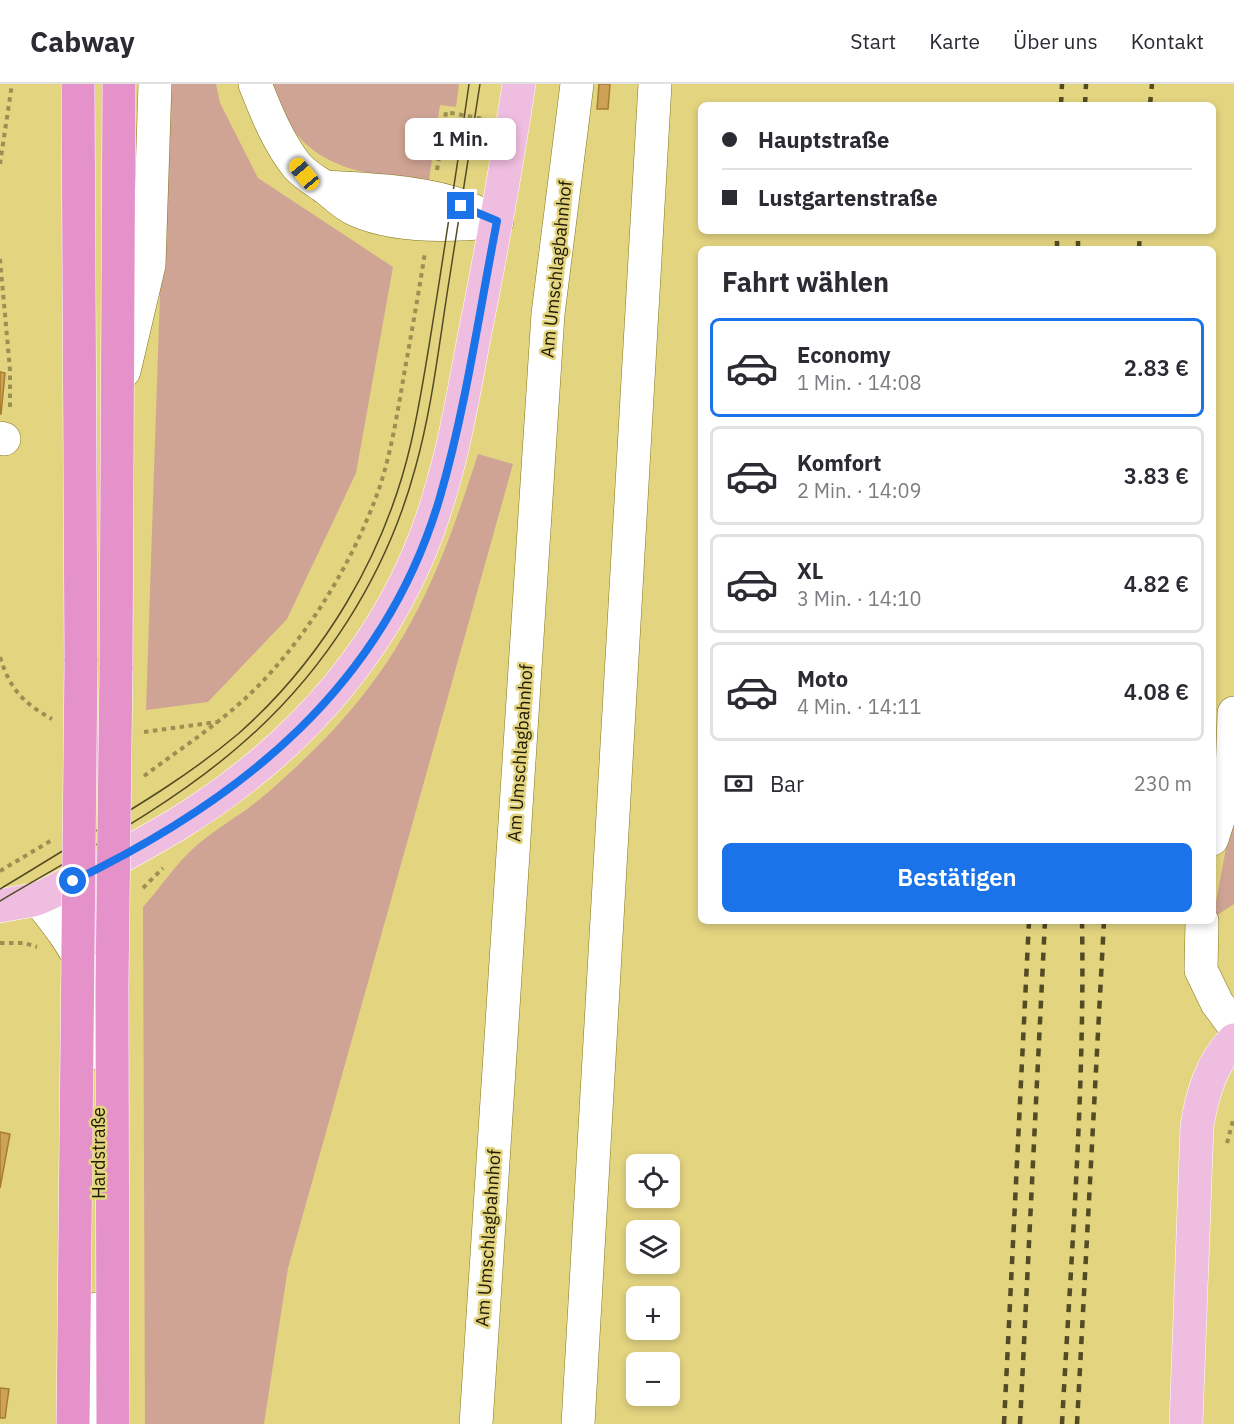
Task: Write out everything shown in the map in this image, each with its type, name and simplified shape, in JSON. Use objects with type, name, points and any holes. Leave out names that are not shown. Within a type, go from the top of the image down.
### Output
[{"type":"highway","points":[[112,1424],[111,985],[116,669],[119,84]]},
{"type":"highway","points":[[73,1424],[81,662],[78,92]]},
{"type":"main road","points":[[0,906],[37,898],[127,855],[197,812],[259,767],[286,744],[327,702],[378,632],[411,574],[439,498],[456,428],[497,221],[519,84]]},
{"type":"main road","points":[[12,933],[21,914],[37,898]]},
{"type":"main road","points":[[1186,1424],[1197,1126],[1203,1095],[1214,1070],[1234,1040]]},
{"type":"street","points":[[118,396],[149,265],[155,84]]},
{"type":"street","points":[[255,84],[291,158],[304,174],[354,209],[379,217],[429,225],[497,221]]},
{"type":"street","name":"Am Umschlagbahnhof","points":[[476,1424],[548,314],[577,84]]},
{"type":"street","points":[[578,1424],[655,84]]},
{"type":"street","points":[[324,187],[365,189],[433,198],[461,206],[497,221]]},
{"type":"street","points":[[1216,826],[1232,776],[1234,713]]},
{"type":"street","name":"Hardstraße","points":[[37,898],[65,932],[78,953],[86,970],[97,1015],[96,1424]]},
{"type":"street","points":[[1202,924],[1201,970],[1217,1003],[1234,1026]]},
{"type":"path","points":[[0,164],[12,84]]},
{"type":"path","points":[[433,198],[446,112],[488,119]]},
{"type":"path","points":[[135,783],[218,722],[261,683],[307,627],[338,578],[358,538],[382,478],[398,411],[424,256]]},
{"type":"path","points":[[0,259],[11,408],[2,438]]},
{"type":"path","points":[[0,871],[39,847]]},
{"type":"path","points":[[138,897],[143,888],[166,865]]},
{"type":"path","points":[[0,944],[6,942],[12,933]]},
{"type":"shaded area","points":[[167,84],[216,84],[220,103],[258,178],[393,267],[356,473],[287,619],[208,702],[146,710]]},
{"type":"shaded area","points":[[272,84],[459,84],[456,107],[440,105],[429,180],[368,173],[330,161],[299,137],[286,119]]},
{"type":"shaded area","points":[[478,454],[513,464],[288,1268],[264,1424],[145,1424],[143,907],[197,845],[279,783],[328,736],[363,696],[406,632],[423,599],[452,530]]},
{"type":"shaded area","points":[[1234,805],[1234,904],[1216,916],[1216,902]]},
{"type":"building","points":[[599,84],[610,84],[608,109],[597,109]]},
{"type":"building","points":[[0,372],[5,373],[1,414],[0,414]]},
{"type":"building","points":[[0,1132],[10,1134],[0,1188]]},
{"type":"building","points":[[0,1388],[9,1389],[5,1418],[0,1418]]},
{"type":"tram line","points":[[0,889],[168,786],[238,734],[298,672],[324,638],[347,602],[368,564],[385,525],[400,485],[411,443],[419,407],[469,84]]},
{"type":"tram line","points":[[0,901],[123,829],[211,769],[269,719],[324,656],[348,621],[387,547],[403,509],[421,448],[434,382],[480,84]]},
{"type":"railway","points":[[1061,102],[1062,84]]},
{"type":"railway","points":[[1085,102],[1086,84]]},
{"type":"railway","points":[[1150,102],[1152,84]]},
{"type":"railway","points":[[1057,234],[1057,246]]},
{"type":"railway","points":[[1078,234],[1078,246]]},
{"type":"railway","points":[[1139,246],[1140,234]]},
{"type":"railway","points":[[1004,1424],[1029,924]]},
{"type":"railway","points":[[1020,1424],[1045,924]]},
{"type":"railway","points":[[1062,1424],[1079,1110],[1082,924]]},
{"type":"railway","points":[[1077,1424],[1104,924]]},
{"type":"route","points":[[73,881],[127,855],[197,812],[259,767],[286,744],[327,702],[384,623],[411,574],[439,498],[456,428],[497,221],[461,206]]}]
